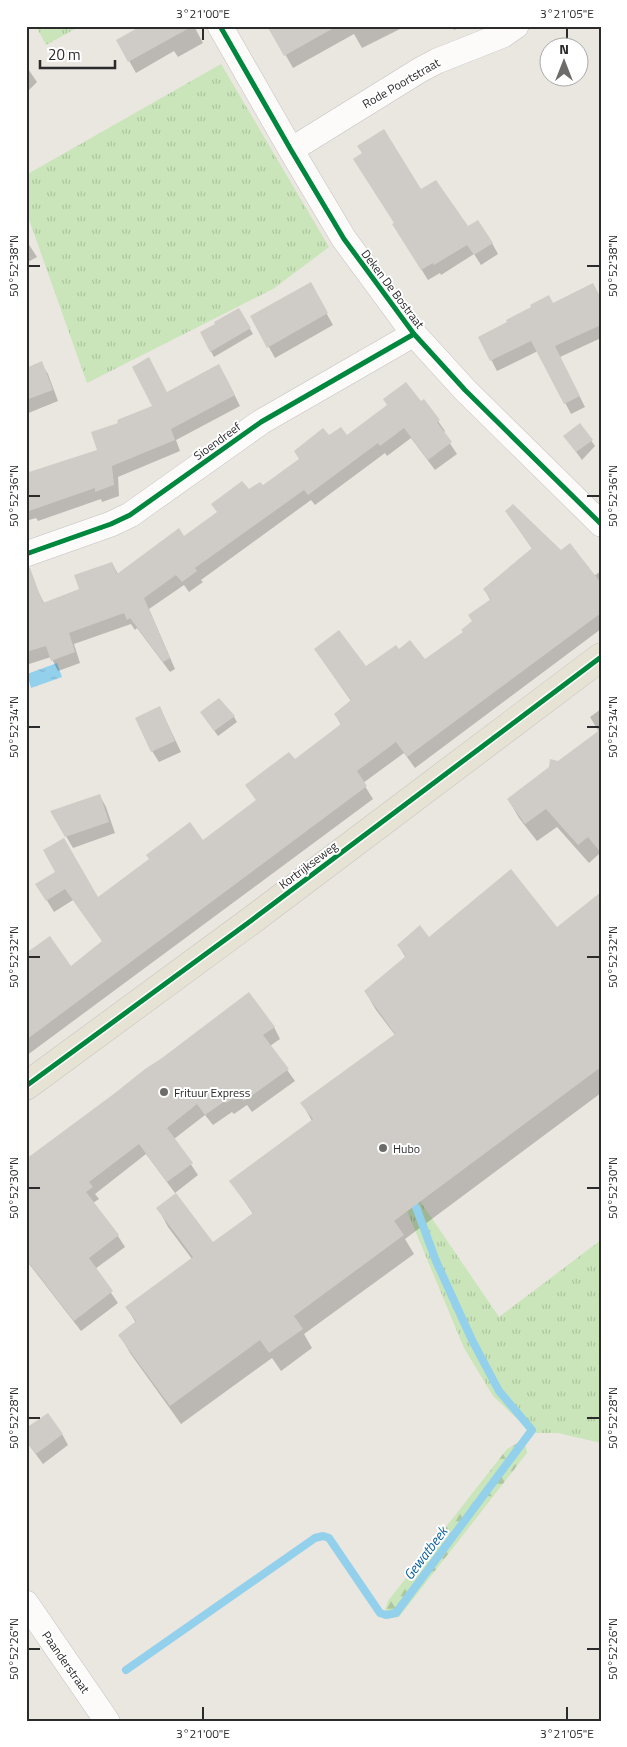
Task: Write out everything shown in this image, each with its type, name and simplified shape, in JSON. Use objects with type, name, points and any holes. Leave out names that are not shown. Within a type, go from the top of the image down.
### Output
[{"type":"main road","name":"Kortrijkseweg","points":[[26,1086],[260,914],[601,657]]},
{"type":"street","name":"Deken De Bostraat","points":[[220,26],[344,240],[414,334],[466,390],[601,524]]},
{"type":"street","name":"Rode Poortstraat","points":[[291,150],[420,70],[437,61],[503,35],[516,26]]},
{"type":"street","name":"Sioendreef","points":[[26,554],[130,516],[261,422],[414,334]]},
{"type":"street","name":"Paanderstraat","points":[[26,1603],[107,1721]]},
{"type":"green space","points":[[36,26],[80,26],[46,45]]},
{"type":"green space","points":[[221,64],[329,247],[273,289],[87,383],[26,211],[26,175]]},
{"type":"green space","points":[[420,1201],[499,1317],[601,1240],[601,1443],[558,1433],[534,1433],[493,1396],[464,1348],[407,1211]]},
{"type":"green space","points":[[518,1443],[526,1447],[527,1453],[399,1617],[388,1618],[385,1611],[388,1601],[507,1449]]},
{"type":"water","points":[[57,663],[62,677],[31,688],[27,674]]},
{"type":"building","points":[[141,26],[193,26],[128,62],[116,40]]},
{"type":"building","points":[[267,26],[337,26],[284,56]]},
{"type":"building","points":[[384,129],[421,189],[436,180],[468,226],[478,220],[493,243],[474,255],[467,245],[434,265],[433,263],[421,270],[392,224],[394,223],[353,159],[362,153],[357,146]]},
{"type":"building","points":[[311,282],[328,313],[267,348],[250,316]]},
{"type":"building","points":[[593,283],[601,298],[601,325],[555,346],[580,396],[564,404],[531,341],[490,361],[478,337],[507,322],[506,320],[549,295],[553,303]]},
{"type":"building","points":[[239,308],[251,328],[210,352],[200,332]]},
{"type":"building","points":[[149,357],[167,392],[219,364],[235,395],[171,429],[175,440],[112,466],[114,485],[95,492],[95,488],[26,512],[26,473],[97,450],[91,432],[118,423],[117,420],[152,406],[132,367]]},
{"type":"building","points":[[42,361],[53,390],[26,400],[26,368]]},
{"type":"building","points":[[406,382],[421,401],[424,399],[440,420],[437,422],[452,442],[428,460],[404,428],[380,446],[378,443],[308,495],[304,490],[195,568],[197,571],[182,582],[176,575],[144,598],[170,658],[163,662],[130,618],[127,620],[124,613],[69,633],[75,652],[51,661],[46,646],[26,652],[26,568],[30,568],[43,603],[79,589],[74,575],[112,562],[117,574],[179,528],[184,536],[217,512],[211,504],[242,481],[249,489],[260,482],[263,485],[299,459],[294,451],[323,428],[329,435],[341,427],[347,435],[387,405],[383,399]]},
{"type":"building","points":[[580,423],[593,440],[576,452],[563,436]]},
{"type":"building","points":[[513,504],[561,550],[570,543],[601,583],[601,613],[407,757],[396,742],[357,771],[367,786],[26,1040],[26,953],[50,936],[71,966],[102,941],[65,889],[46,901],[35,884],[55,872],[43,850],[64,838],[98,897],[149,859],[146,855],[190,822],[203,840],[256,800],[245,785],[289,752],[295,759],[341,724],[334,714],[351,700],[314,649],[339,630],[366,666],[396,645],[399,649],[410,640],[425,659],[463,632],[461,630],[472,621],[468,615],[491,599],[483,589],[532,548],[505,511]]},
{"type":"building","points":[[219,698],[235,716],[214,731],[200,712]]},
{"type":"building","points":[[160,706],[175,741],[151,752],[135,718]]},
{"type":"building","points":[[601,729],[601,853],[588,837],[578,845],[546,809],[525,824],[507,799],[549,767],[550,759],[558,761]]},
{"type":"building","points":[[100,794],[109,822],[65,837],[50,811]]},
{"type":"building","name":"Hubo","points":[[511,869],[557,927],[601,892],[601,1067],[394,1221],[404,1235],[294,1316],[303,1329],[269,1353],[260,1340],[170,1406],[118,1335],[136,1321],[125,1307],[193,1257],[156,1208],[176,1193],[213,1242],[253,1213],[229,1181],[313,1119],[300,1103],[395,1034],[364,991],[406,956],[397,945],[420,925],[429,937]]},
{"type":"building","points":[[249,992],[275,1027],[263,1035],[289,1069],[244,1101],[239,1095],[226,1103],[225,1101],[205,1115],[197,1104],[167,1128],[193,1163],[167,1182],[139,1144],[89,1182],[93,1187],[86,1192],[119,1235],[89,1258],[113,1291],[74,1321],[26,1259],[26,1159]]},
{"type":"building","points":[[48,1413],[63,1434],[36,1454],[26,1441],[26,1428]]},
{"type":"waterway","name":"Gewatbeek","points":[[126,1670],[315,1538],[323,1536],[329,1538],[380,1613],[386,1615],[396,1613],[532,1430],[499,1391],[472,1340],[436,1261],[416,1207]]},
{"type":"cycle path","points":[[220,26],[344,239],[414,334],[465,390],[601,524]]},
{"type":"cycle path","points":[[26,554],[111,524],[130,515],[261,422],[414,334]]},
{"type":"cycle path","points":[[26,1086],[252,920],[601,657]]},
{"type":"place","name":"Frituur Express","points":[[164,1092]]},
{"type":"place","name":"Hubo","points":[[383,1148]]}]
